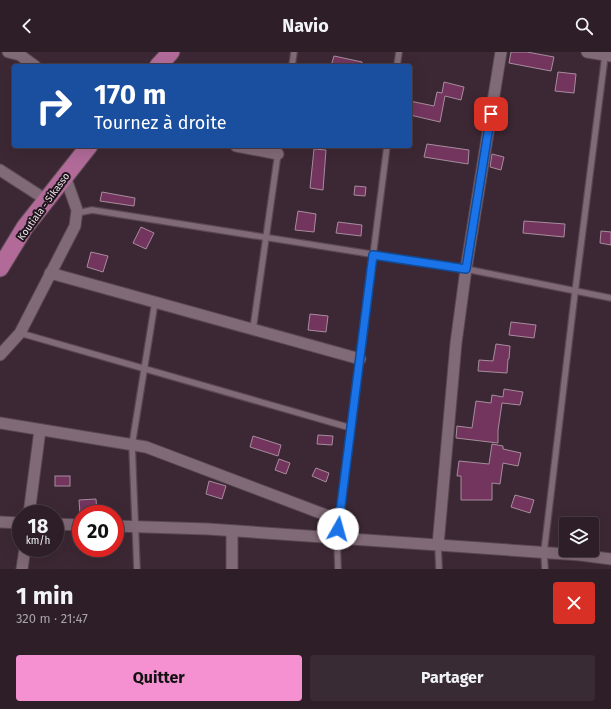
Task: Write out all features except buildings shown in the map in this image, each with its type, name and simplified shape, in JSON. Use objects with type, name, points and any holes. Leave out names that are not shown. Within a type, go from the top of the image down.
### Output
[{"type":"main road","points":[[160,64],[171,52]]},
{"type":"main road","name":"Koutiala - Sikasso","points":[[3,258],[46,199],[87,148]]},
{"type":"street","points":[[8,52],[20,55],[32,64]]},
{"type":"street","points":[[438,545],[456,343],[466,269],[501,52]]},
{"type":"street","points":[[587,52],[607,55]]},
{"type":"street","points":[[258,148],[279,150]]},
{"type":"street","points":[[0,170],[46,199]]},
{"type":"street","points":[[0,355],[20,333],[75,226],[77,210],[65,176]]},
{"type":"street","points":[[50,273],[360,359]]},
{"type":"street","points":[[0,423],[146,448],[339,520]]},
{"type":"street","points":[[30,505],[40,430]]},
{"type":"street","points":[[0,522],[12,523]]},
{"type":"street","points":[[124,526],[232,531],[544,552],[611,559]]},
{"type":"street","points":[[232,531],[232,569]]},
{"type":"street","points":[[22,569],[23,557]]},
{"type":"lane","points":[[292,64],[294,52]]},
{"type":"lane","points":[[397,64],[399,52]]},
{"type":"lane","points":[[545,569],[544,552],[575,292],[607,55]]},
{"type":"lane","points":[[338,569],[336,538],[387,148]]},
{"type":"lane","points":[[253,329],[279,150]]},
{"type":"lane","points":[[77,213],[92,210],[466,269],[611,298]]},
{"type":"lane","points":[[137,569],[132,445],[155,302]]},
{"type":"lane","points":[[20,333],[351,428]]},
{"type":"lane","points":[[438,545],[439,569]]},
{"type":"route","points":[[338,529],[373,255],[466,269],[491,114]]}]
